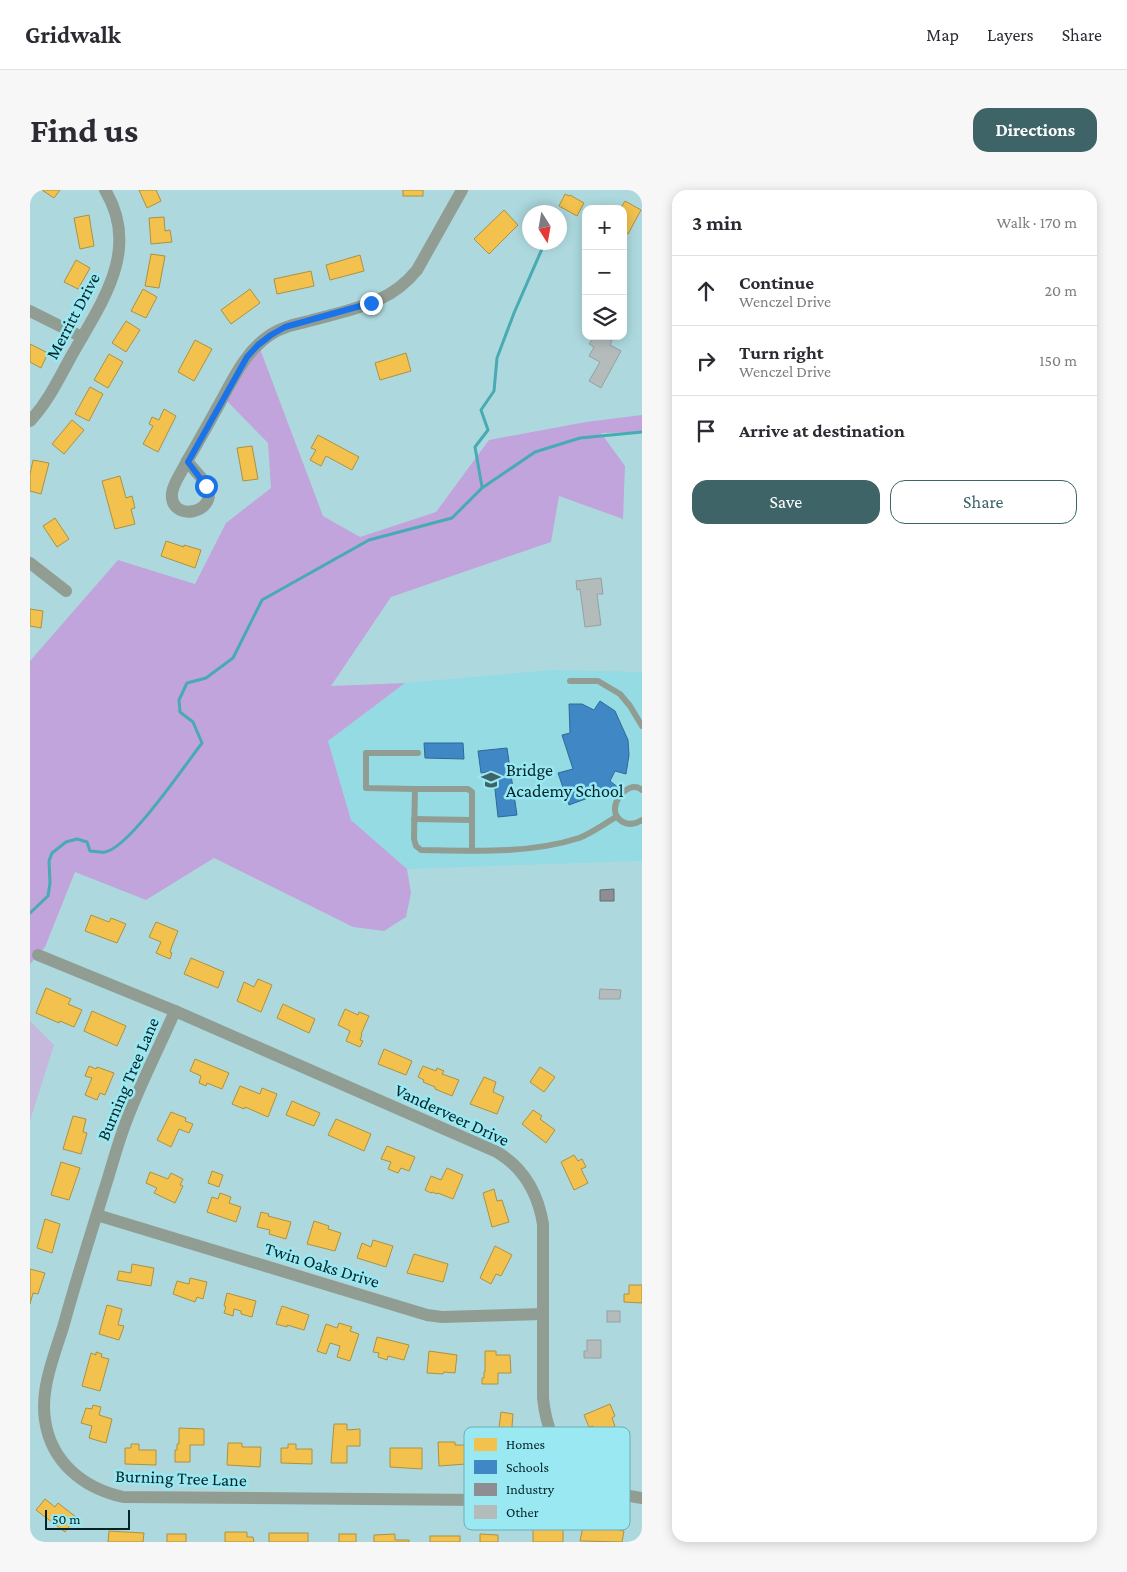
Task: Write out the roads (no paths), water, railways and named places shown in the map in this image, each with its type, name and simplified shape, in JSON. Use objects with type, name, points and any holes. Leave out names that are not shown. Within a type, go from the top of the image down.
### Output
[{"type":"street","name":"Merritt Drive","points":[[30,421],[48,398],[113,280],[120,248],[119,230],[115,212],[105,190]]},
{"type":"street","points":[[188,462],[239,368],[258,345],[285,327],[371,303],[396,291],[417,270],[462,190]]},
{"type":"street","points":[[30,311],[82,338]]},
{"type":"street","points":[[30,563],[66,591]]},
{"type":"street","name":"Vanderveer Drive","points":[[38,955],[175,1011],[497,1152],[514,1165],[526,1178],[534,1191],[540,1207],[543,1224],[545,1414],[548,1427]]},
{"type":"street","name":"Burning Tree Lane","points":[[175,1011],[126,1121],[51,1370],[44,1406],[49,1435],[56,1452],[66,1466],[91,1486],[107,1493],[136,1498],[464,1500]]},
{"type":"street","name":"Twin Oaks Drive","points":[[97,1215],[427,1315],[442,1317],[543,1314]]},
{"type":"lane","points":[[570,681],[598,681],[620,694],[642,726]]},
{"type":"lane","points":[[418,753],[366,753],[366,788],[468,789],[472,792],[472,851]]},
{"type":"lane","points":[[641,787],[629,789],[619,797],[614,812],[616,817],[629,824],[635,824],[642,820]]},
{"type":"lane","points":[[416,789],[414,839],[416,846],[421,850],[487,852],[556,844],[581,837],[616,817]]},
{"type":"lane","points":[[414,819],[472,820]]},
{"type":"waterway","points":[[482,487],[475,447],[488,430],[481,410],[494,391],[497,358],[542,250]]},
{"type":"waterway","points":[[30,913],[48,896],[50,883],[49,861],[52,853],[66,842],[77,839],[87,842],[90,851],[105,852],[115,847],[142,822],[183,769],[202,743],[193,722],[180,712],[179,700],[187,683],[206,678],[233,658],[262,600],[369,540],[452,518],[482,488],[535,452],[580,438],[642,432]]},
{"type":"place","name":"Bridge Academy School","points":[[491,780]]}]
